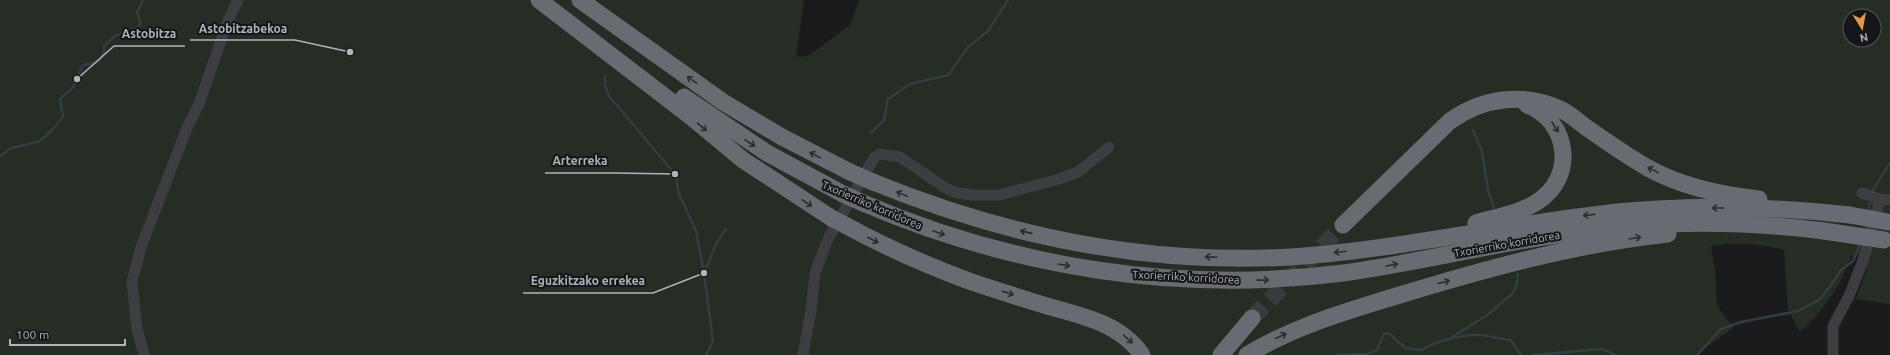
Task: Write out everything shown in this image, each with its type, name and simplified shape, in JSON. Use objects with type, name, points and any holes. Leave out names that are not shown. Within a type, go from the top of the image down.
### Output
[{"type":"highway","points":[[539,0],[690,116],[743,160],[839,222],[902,254],[970,282],[1096,320],[1120,333],[1136,346],[1142,355]]},
{"type":"highway","name":"Txorierriko korridorea","points":[[546,0],[732,131],[793,168],[843,194],[942,234],[1010,254],[1102,272],[1184,280],[1272,280],[1343,273],[1553,235],[1622,226],[1728,222],[1778,225],[1887,241]]},
{"type":"highway","name":"Txorierriko korridorea","points":[[580,0],[723,102],[782,137],[850,172],[939,207],[999,225],[1051,238],[1131,251],[1196,256],[1262,258],[1331,254],[1566,218],[1630,211],[1722,208],[1827,210],[1889,222]]},
{"type":"highway","points":[[1343,225],[1450,121],[1470,109],[1482,104],[1512,99],[1534,100],[1564,111],[1648,168],[1688,186],[1737,196],[1827,210]]},
{"type":"highway","points":[[1393,245],[1520,211],[1538,202],[1553,188],[1561,174],[1564,160],[1564,149],[1561,138],[1551,120],[1543,112],[1512,99]]},
{"type":"highway","points":[[1247,355],[1289,332],[1339,314],[1440,283],[1569,250],[1650,236],[1690,232],[1824,231]]},
{"type":"highway","points":[[1221,355],[1252,318]]},
{"type":"street","points":[[144,355],[137,329],[132,282],[140,247],[187,128],[199,104],[227,23],[238,0]]},
{"type":"street","points":[[803,355],[811,310],[815,273],[828,239],[874,158],[880,154],[900,157],[944,188],[954,192],[971,195],[999,195],[1059,179],[1078,172],[1109,147]]},
{"type":"street","points":[[1832,355],[1833,326],[1849,296],[1885,200],[1862,193]]},
{"type":"shaded area","points":[[0,0],[804,0],[796,57],[808,56],[850,25],[859,0],[1890,0],[1890,304],[1856,299],[1866,271],[1867,257],[1851,256],[1848,266],[1831,297],[1824,307],[1800,332],[1788,310],[1784,250],[1748,244],[1720,244],[1711,246],[1715,271],[1717,305],[1733,328],[1695,355],[0,355]]},
{"type":"waterway","points":[[0,157],[9,149],[40,141],[51,131],[63,117],[60,99],[74,86],[83,65],[99,62],[104,52],[104,46],[116,35],[134,30],[141,24],[137,13],[143,0]]},
{"type":"waterway","points":[[871,133],[884,120],[888,99],[910,84],[948,75],[969,46],[988,31],[1008,0]]},
{"type":"waterway","points":[[605,75],[605,85],[609,96],[675,174],[679,194],[696,231],[704,273]]},
{"type":"waterway","points":[[1473,130],[1482,152],[1488,190],[1494,208]]},
{"type":"waterway","points":[[1873,190],[1890,163]]},
{"type":"waterway","points":[[1868,211],[1871,199]]},
{"type":"waterway","points":[[706,355],[713,341],[704,273],[717,242],[726,229]]},
{"type":"waterway","points":[[1697,355],[1721,329],[1741,322],[1798,311],[1819,300],[1841,270],[1853,261],[1861,242]]},
{"type":"waterway","points":[[1452,337],[1486,316],[1513,293],[1517,284],[1518,274]]},
{"type":"waterway","points":[[1337,355],[1367,354],[1377,350],[1384,333],[1390,334],[1405,348],[1422,350],[1442,341],[1458,337],[1473,335],[1487,336],[1511,340],[1521,355]]},
{"type":"waterway","points":[[1533,355],[1602,349],[1616,355]]},
{"type":"tunnel","points":[[1252,318],[1343,225]]},
{"type":"place","name":"Astobitzabekoa","points":[[350,52]]},
{"type":"place","name":"Astobitza","points":[[77,79]]},
{"type":"place","name":"Arterreka","points":[[675,174]]},
{"type":"place","name":"Eguzkitzako errekea","points":[[704,273]]}]
